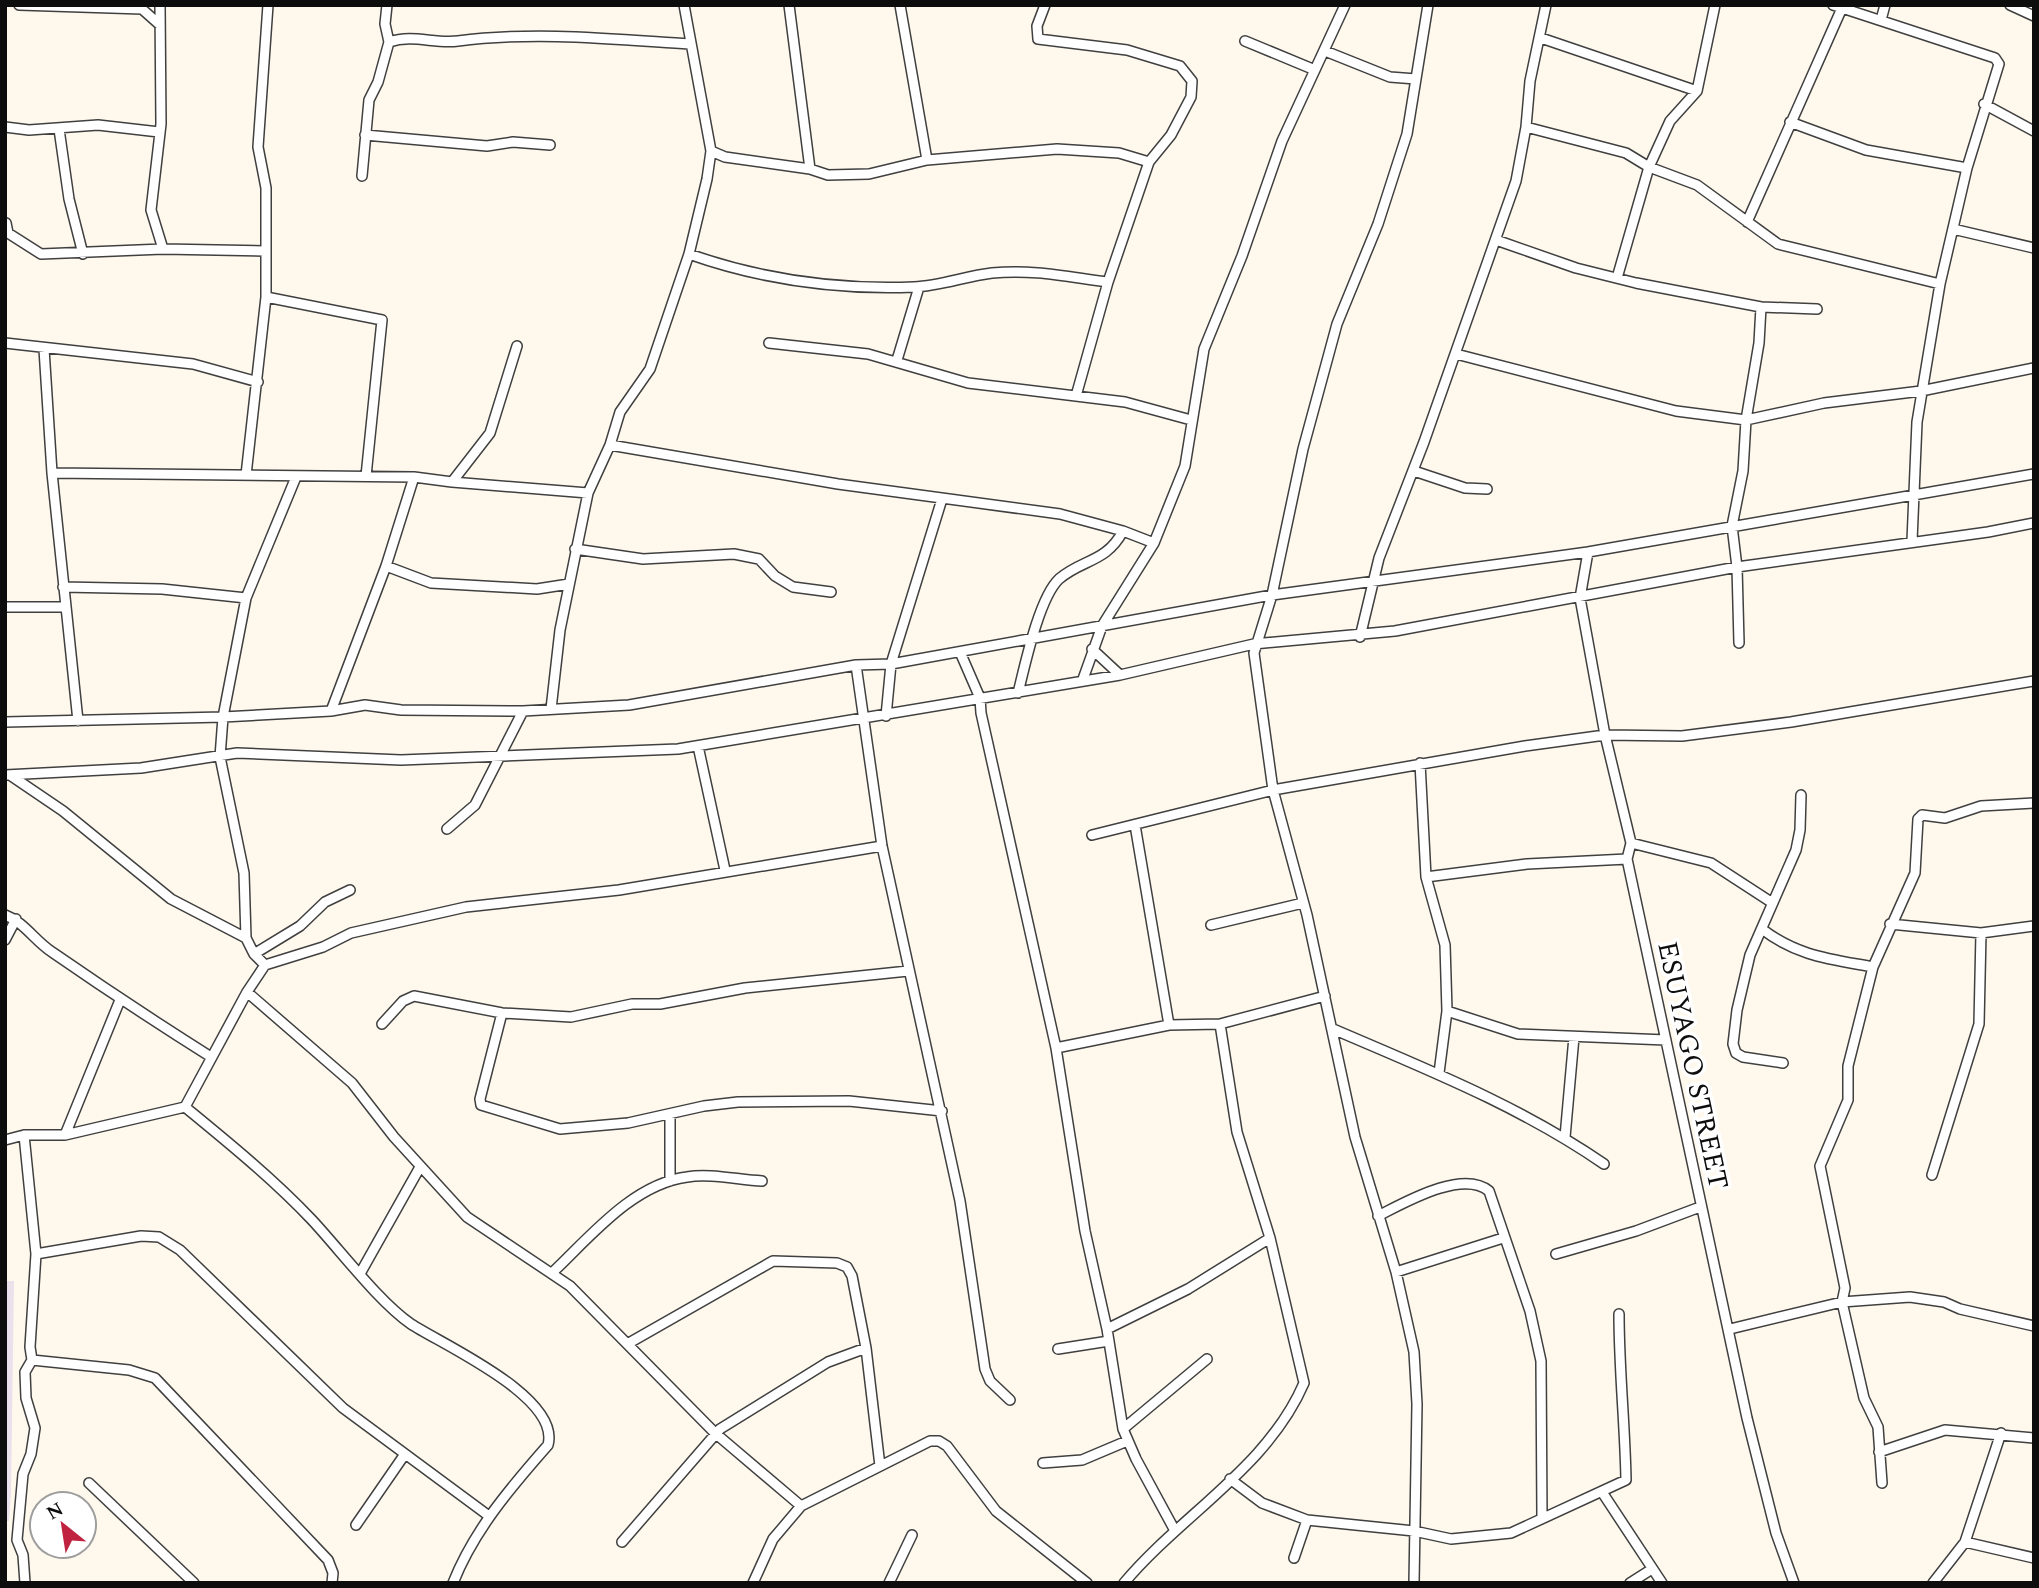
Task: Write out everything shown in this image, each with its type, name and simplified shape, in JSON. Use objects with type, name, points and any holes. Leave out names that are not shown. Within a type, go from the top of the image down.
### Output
[{"type":"street","points":[[19,5],[142,9],[160,25]]},
{"type":"street","points":[[160,5],[159,132],[151,209],[163,249]]},
{"type":"street","points":[[246,475],[266,297],[266,188],[258,147],[268,5]]},
{"type":"street","points":[[362,176],[369,100],[378,82],[389,42],[385,24],[387,5]]},
{"type":"street","points":[[551,709],[569,583],[588,493],[610,445],[620,412],[650,369],[689,254],[711,151],[689,44],[684,5]]},
{"type":"street","points":[[789,5],[810,169]]},
{"type":"street","points":[[1045,5],[1037,26],[1038,39],[1127,50],[1180,66],[1192,81],[1191,97],[1171,135],[1149,162],[1108,282],[1076,396]]},
{"type":"street","points":[[1083,679],[1102,626],[1154,543],[1185,466],[1204,349],[1242,256],[1282,141],[1345,5]]},
{"type":"street","points":[[1413,1583],[1417,1417],[1414,1352],[1396,1272],[1355,1137],[1334,1029],[1273,790],[1263,732],[1254,644],[1272,594],[1289,508],[1334,337],[1378,224],[1407,134],[1429,5]]},
{"type":"street","points":[[1360,637],[1372,579],[1456,354],[1520,166],[1530,81],[1546,5]]},
{"type":"street","points":[[1616,278],[1650,167],[1670,121],[1697,91],[1715,5]]},
{"type":"street","points":[[1881,20],[1885,5]]},
{"type":"street","points":[[2010,5],[2034,16]]},
{"type":"street","points":[[1747,222],[1837,7],[1995,58],[1998,72],[1984,104],[1967,168],[1942,273],[1920,391],[1917,492],[1912,541]]},
{"type":"street","points":[[903,8],[927,160]]},
{"type":"street","points":[[385,24],[405,37]]},
{"type":"street","points":[[389,42],[405,37],[446,41],[493,36],[563,36],[689,44]]},
{"type":"street","points":[[1541,38],[1697,91]]},
{"type":"street","points":[[1245,41],[1315,70]]},
{"type":"street","points":[[1325,51],[1390,77],[1416,79]]},
{"type":"street","points":[[1984,104],[2034,131]]},
{"type":"street","points":[[1790,122],[1866,150],[1967,168]]},
{"type":"street","points":[[5,127],[29,130],[98,125],[159,132]]},
{"type":"street","points":[[1526,127],[1626,153],[1650,167],[1697,185],[1762,235],[1793,250],[1940,284]]},
{"type":"street","points":[[59,129],[69,198],[83,254]]},
{"type":"street","points":[[365,135],[487,146],[513,142],[550,145]]},
{"type":"street","points":[[711,151],[725,157],[810,169],[828,175],[869,174],[927,160],[1057,149],[1119,153],[1149,162]]},
{"type":"street","points":[[6,223],[8,233],[41,254],[163,249],[265,251]]},
{"type":"street","points":[[5,233],[6,223]]},
{"type":"street","points":[[1953,229],[2034,248]]},
{"type":"street","points":[[1496,240],[1576,268],[1616,278],[1761,307],[1818,309]]},
{"type":"street","points":[[689,254],[751,274],[855,286],[919,287],[966,277],[1021,271],[1058,273],[1108,282]]},
{"type":"street","points":[[1927,281],[1942,273]]},
{"type":"street","points":[[897,360],[919,287]]},
{"type":"street","points":[[266,297],[382,320],[366,476]]},
{"type":"street","points":[[1739,643],[1733,528],[1743,471],[1746,420],[1759,343],[1761,307]]},
{"type":"street","points":[[769,342],[868,354],[984,386],[1125,402],[1191,420]]},
{"type":"street","points":[[5,343],[193,364],[258,382]]},
{"type":"street","points":[[452,482],[489,433],[517,346]]},
{"type":"street","points":[[44,349],[64,607],[78,721]]},
{"type":"street","points":[[1456,354],[1676,411],[1746,420],[1824,403],[1920,391],[2034,368]]},
{"type":"street","points":[[610,445],[662,456],[942,499],[1060,514],[1123,531],[1154,543]]},
{"type":"street","points":[[1413,471],[1465,488],[1487,489]]},
{"type":"street","points":[[52,473],[414,477],[588,493]]},
{"type":"street","points":[[5,722],[223,717],[331,711],[365,705],[401,710],[523,711],[648,703],[688,693],[856,665],[891,664],[960,652],[1272,594],[1588,552],[1733,528],[1917,492],[2034,474]]},
{"type":"street","points":[[265,965],[254,954],[246,938],[244,873],[219,757],[223,717],[246,598],[296,477]]},
{"type":"street","points":[[331,711],[386,566],[414,477]]},
{"type":"street","points":[[886,716],[891,664],[942,499]]},
{"type":"street","points":[[8,775],[141,768],[249,753],[401,760],[698,746],[886,716],[1083,679],[1120,675],[1254,644],[1360,637],[1737,567],[2034,523]]},
{"type":"street","points":[[1018,693],[1031,637],[1056,582],[1070,570],[1102,555],[1116,545],[1123,531]]},
{"type":"street","points":[[575,549],[643,559],[734,554],[759,559],[775,576],[793,587],[831,592]]},
{"type":"street","name":"ESUYAGO STREET","points":[[1588,552],[1580,598],[1605,735],[1631,843],[1627,859],[1747,1418],[1770,1507],[1794,1583]]},
{"type":"street","points":[[386,566],[431,583],[537,589],[569,583]]},
{"type":"street","points":[[63,587],[162,589],[246,598]]},
{"type":"street","points":[[5,607],[64,607]]},
{"type":"street","points":[[1092,649],[1120,675]]},
{"type":"street","points":[[960,652],[980,698],[1000,804],[1056,1048],[1087,1239],[1107,1329],[1123,1429],[1174,1530]]},
{"type":"street","points":[[856,665],[882,846],[960,1201],[985,1370],[990,1381],[1010,1400]]},
{"type":"street","points":[[1092,835],[1273,790],[1420,763],[1605,735],[1682,736],[1791,722],[2034,681]]},
{"type":"street","points":[[447,829],[475,804],[523,711]]},
{"type":"street","points":[[698,746],[725,870]]},
{"type":"street","points":[[1420,763],[1426,877],[1445,945],[1447,1011],[1439,1073]]},
{"type":"street","points":[[8,775],[63,811],[171,899],[246,938]]},
{"type":"street","points":[[1783,1063],[1743,1057],[1736,1052],[1733,1044],[1737,1010],[1751,954],[1796,850],[1800,830],[1801,795]]},
{"type":"street","points":[[1882,1483],[1878,1427],[1864,1398],[1842,1302],[1845,1289],[1819,1172],[1848,1100],[1848,1066],[1872,967],[1915,873],[1918,819],[1922,815],[1945,818],[1981,806],[2034,803]]},
{"type":"street","points":[[1135,825],[1169,1025]]},
{"type":"street","points":[[1631,843],[1711,863],[1772,902]]},
{"type":"street","points":[[5,1140],[24,1135],[65,1135],[185,1107],[247,992],[265,965],[323,947],[351,933],[466,907],[619,890],[725,870],[882,846]]},
{"type":"street","points":[[1426,877],[1527,864],[1627,859]]},
{"type":"street","points":[[254,954],[300,926],[317,907],[350,890]]},
{"type":"street","points":[[1211,925],[1303,903]]},
{"type":"street","points":[[5,915],[16,919],[43,946],[120,1000],[211,1057]]},
{"type":"street","points":[[5,940],[16,919]]},
{"type":"street","points":[[1890,924],[1981,933],[2034,926]]},
{"type":"street","points":[[1762,929],[1781,944],[1801,953],[1872,967]]},
{"type":"street","points":[[1932,1175],[1979,1024],[1981,933]]},
{"type":"street","points":[[382,1024],[403,1001],[414,996],[502,1013],[571,1017],[632,1004],[660,1004],[746,988],[908,971]]},
{"type":"street","points":[[247,992],[352,1083],[420,1167],[477,1226],[552,1272],[629,1343],[715,1433],[801,1506]]},
{"type":"street","points":[[1056,1048],[1169,1025],[1220,1024],[1325,996]]},
{"type":"street","points":[[65,1135],[120,1000]]},
{"type":"street","points":[[1447,1011],[1518,1034],[1666,1040]]},
{"type":"street","points":[[502,1013],[480,1098],[481,1105],[560,1129],[586,1129],[738,1102],[849,1101],[942,1111]]},
{"type":"street","points":[[1124,1583],[1174,1530],[1269,1443],[1304,1383],[1270,1238],[1237,1132],[1220,1024]]},
{"type":"street","points":[[1334,1029],[1439,1073],[1565,1137],[1604,1164]]},
{"type":"street","points":[[1565,1137],[1574,1037]]},
{"type":"street","points":[[185,1107],[285,1193],[398,1314],[502,1378],[525,1397],[546,1422],[548,1445],[489,1516],[453,1583]]},
{"type":"street","points":[[670,1116],[670,1181]]},
{"type":"street","points":[[24,1135],[36,1254],[30,1347],[32,1360],[25,1379],[26,1398],[35,1428],[31,1454],[23,1474],[18,1547],[23,1555],[25,1583]]},
{"type":"street","points":[[360,1272],[420,1167]]},
{"type":"street","points":[[552,1272],[624,1205],[670,1181],[689,1176],[762,1181]]},
{"type":"street","points":[[1378,1216],[1434,1189],[1482,1185],[1489,1191],[1530,1311],[1541,1361],[1542,1518]]},
{"type":"street","points":[[1556,1254],[1636,1231],[1700,1207]]},
{"type":"street","points":[[36,1254],[141,1236],[159,1237],[180,1250],[343,1408],[489,1516]]},
{"type":"street","points":[[1107,1329],[1188,1289],[1270,1238]]},
{"type":"street","points":[[1396,1272],[1503,1238]]},
{"type":"street","points":[[629,1343],[778,1260],[837,1263],[847,1267],[852,1276],[866,1348],[880,1466]]},
{"type":"street","points":[[1730,1329],[1842,1302],[1910,1297],[1944,1302],[1960,1309],[2034,1326]]},
{"type":"street","points":[[1230,1479],[1262,1503],[1307,1520],[1414,1531],[1451,1539],[1511,1533],[1626,1480],[1625,1415],[1619,1378],[1619,1314]]},
{"type":"street","points":[[1058,1349],[1109,1341]]},
{"type":"street","points":[[622,1542],[715,1433],[816,1369],[866,1348]]},
{"type":"street","points":[[1123,1429],[1207,1359]]},
{"type":"street","points":[[32,1360],[129,1370],[155,1378],[328,1560],[333,1573],[332,1583]]},
{"type":"street","points":[[1879,1452],[1945,1430],[2034,1438]]},
{"type":"street","points":[[1933,1583],[1965,1542],[2001,1433]]},
{"type":"street","points":[[753,1583],[773,1539],[801,1506],[930,1441],[939,1441],[947,1446],[996,1511],[1087,1583]]},
{"type":"street","points":[[1043,1463],[1082,1460],[1127,1441]]},
{"type":"street","points":[[356,1525],[405,1454]]},
{"type":"street","points":[[89,1483],[194,1583]]},
{"type":"street","points":[[1602,1492],[1662,1583]]},
{"type":"street","points":[[1294,1559],[1307,1520]]},
{"type":"street","points":[[889,1583],[912,1535]]},
{"type":"street","points":[[1965,1542],[2034,1558]]},
{"type":"street","points":[[5,1546],[18,1547]]},
{"type":"street","points":[[1630,1583],[1652,1569]]},
{"type":"shaded area","points":[[5,1281],[14,1281],[9,1521],[5,1521]]}]
